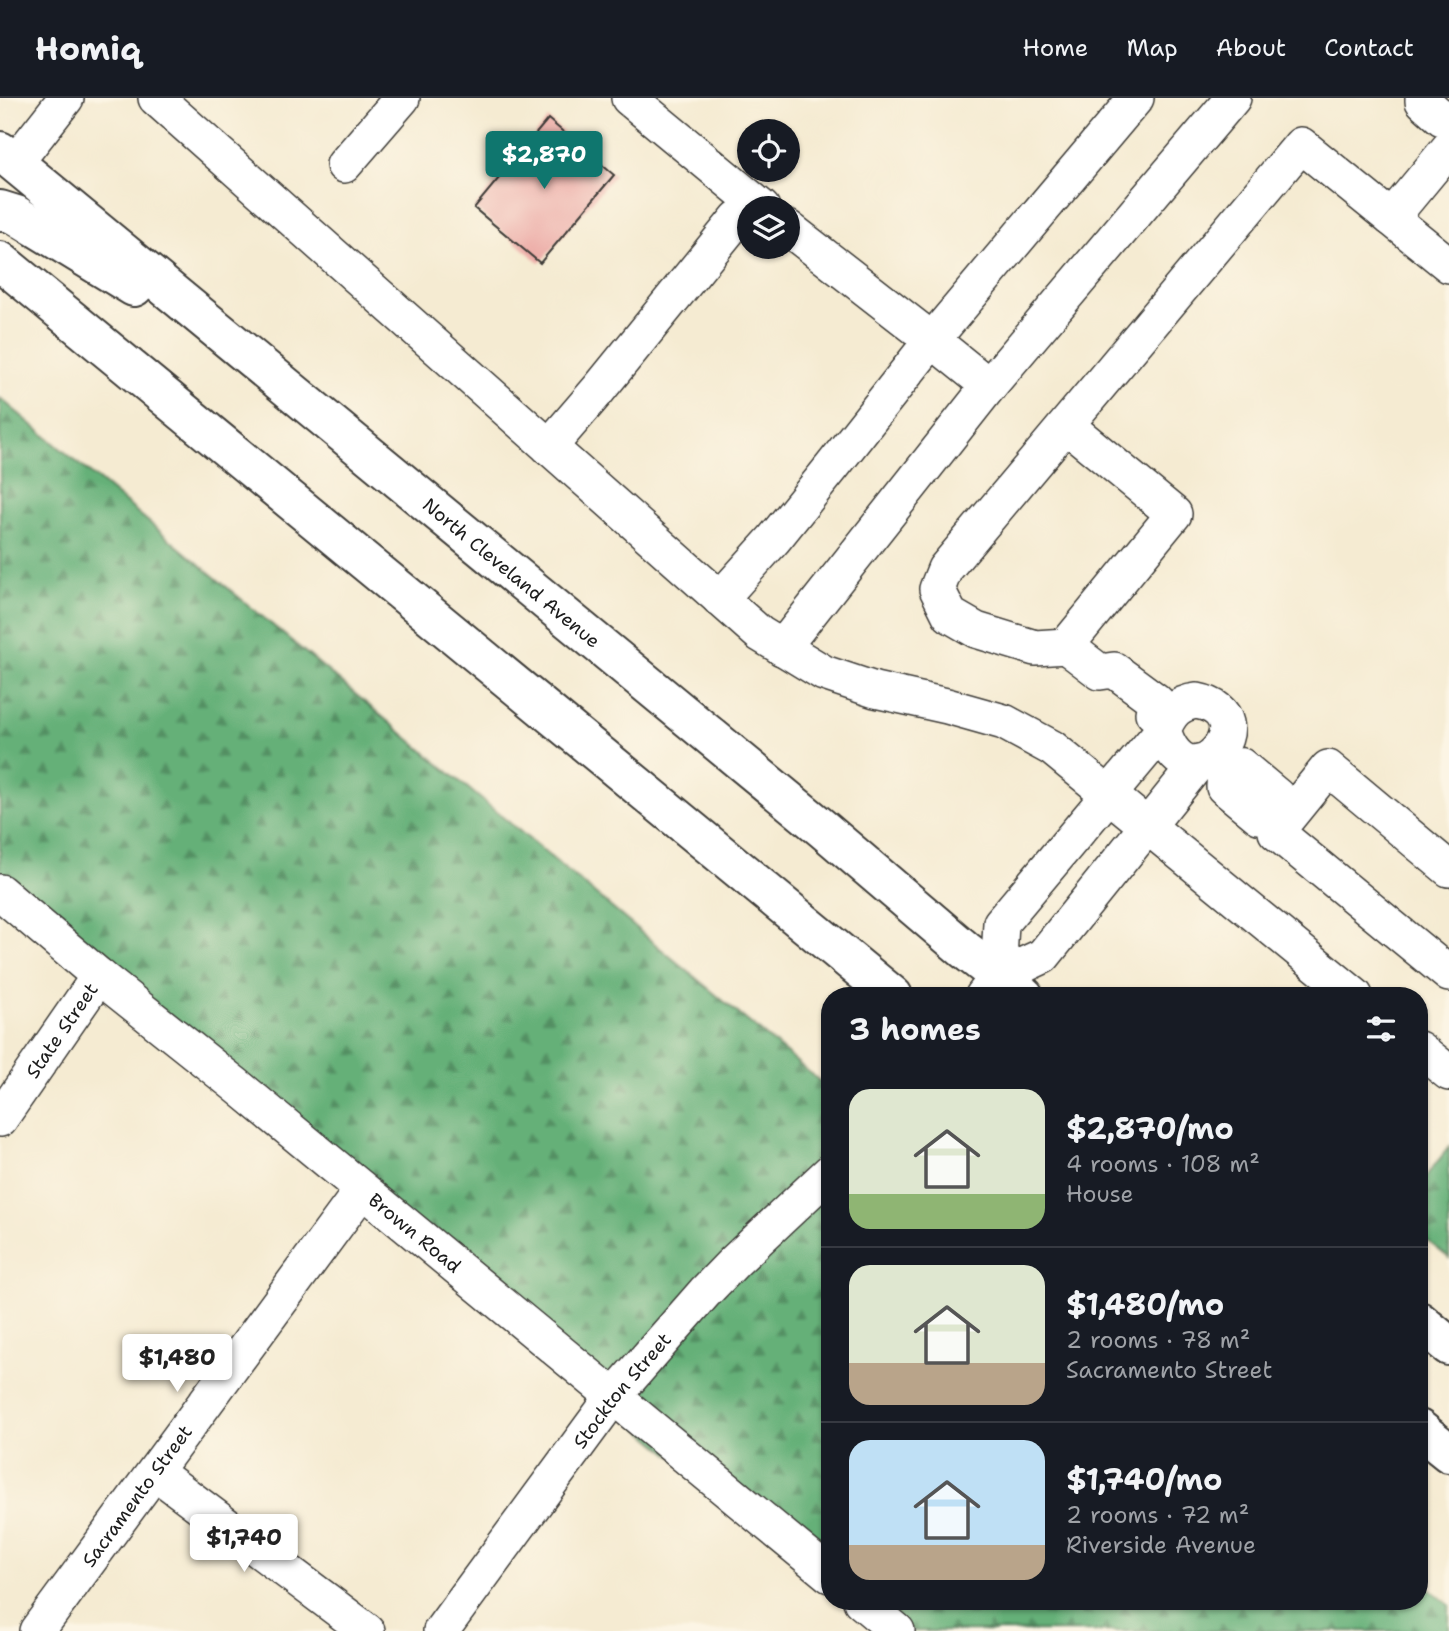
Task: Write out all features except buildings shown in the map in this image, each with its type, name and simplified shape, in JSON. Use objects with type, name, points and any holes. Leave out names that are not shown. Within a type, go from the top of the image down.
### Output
[{"type":"main road","name":"North Cleveland Avenue","points":[[5,162],[252,359],[822,829],[1000,987]]},
{"type":"main road","points":[[0,210],[16,215],[252,359]]},
{"type":"main road","points":[[0,261],[882,987]]},
{"type":"main road","points":[[1428,1328],[1449,1346]]},
{"type":"main road","points":[[1428,1436],[1449,1454]]},
{"type":"street","points":[[5,162],[66,98]]},
{"type":"street","points":[[156,98],[760,634],[824,673],[875,690],[1004,722],[1052,748],[1343,987]]},
{"type":"street","points":[[344,165],[402,98]]},
{"type":"street","points":[[629,98],[742,196]]},
{"type":"street","points":[[720,599],[774,539],[932,340],[1136,98]]},
{"type":"street","points":[[782,648],[989,386],[1233,98]]},
{"type":"street","points":[[1423,98],[1442,118],[1449,117]]},
{"type":"street","points":[[1449,265],[1301,145],[945,569],[937,589],[950,615],[976,630],[1035,648],[1066,646],[1100,672],[1114,670],[1156,701],[1172,751],[1189,762],[1241,766],[1277,796],[1280,815],[1276,832],[1449,974]]},
{"type":"street","points":[[1391,218],[1449,148]]},
{"type":"street","points":[[549,447],[737,220]]},
{"type":"street","points":[[800,237],[989,386]]},
{"type":"street","points":[[1066,425],[1174,514],[1066,646]]},
{"type":"street","points":[[1002,987],[1001,922],[1108,794],[1161,722],[1187,702],[1207,703],[1216,708],[1226,726],[1226,736],[1211,764],[1148,827],[1043,956],[1004,987]]},
{"type":"street","points":[[1280,815],[1328,768],[1449,869]]},
{"type":"street","name":"Brown Road","points":[[0,892],[821,1568]]},
{"type":"street","name":"State Street","points":[[0,1119],[99,976]]},
{"type":"street","points":[[1428,1056],[1449,1073]]},
{"type":"street","name":"Stockton Street","points":[[441,1631],[613,1397],[705,1292],[821,1181]]},
{"type":"street","name":"Sacramento Street","points":[[37,1631],[362,1191]]},
{"type":"street","points":[[155,1472],[368,1631]]},
{"type":"street","points":[[872,1610],[897,1631]]},
{"type":"green space","points":[[0,398],[821,1082],[821,1578],[0,903]]},
{"type":"green space","points":[[1449,1147],[1449,1258],[1428,1241],[1428,1174]]},
{"type":"green space","points":[[1428,1588],[1449,1605],[1449,1631],[882,1631],[859,1610],[1428,1610]]}]
